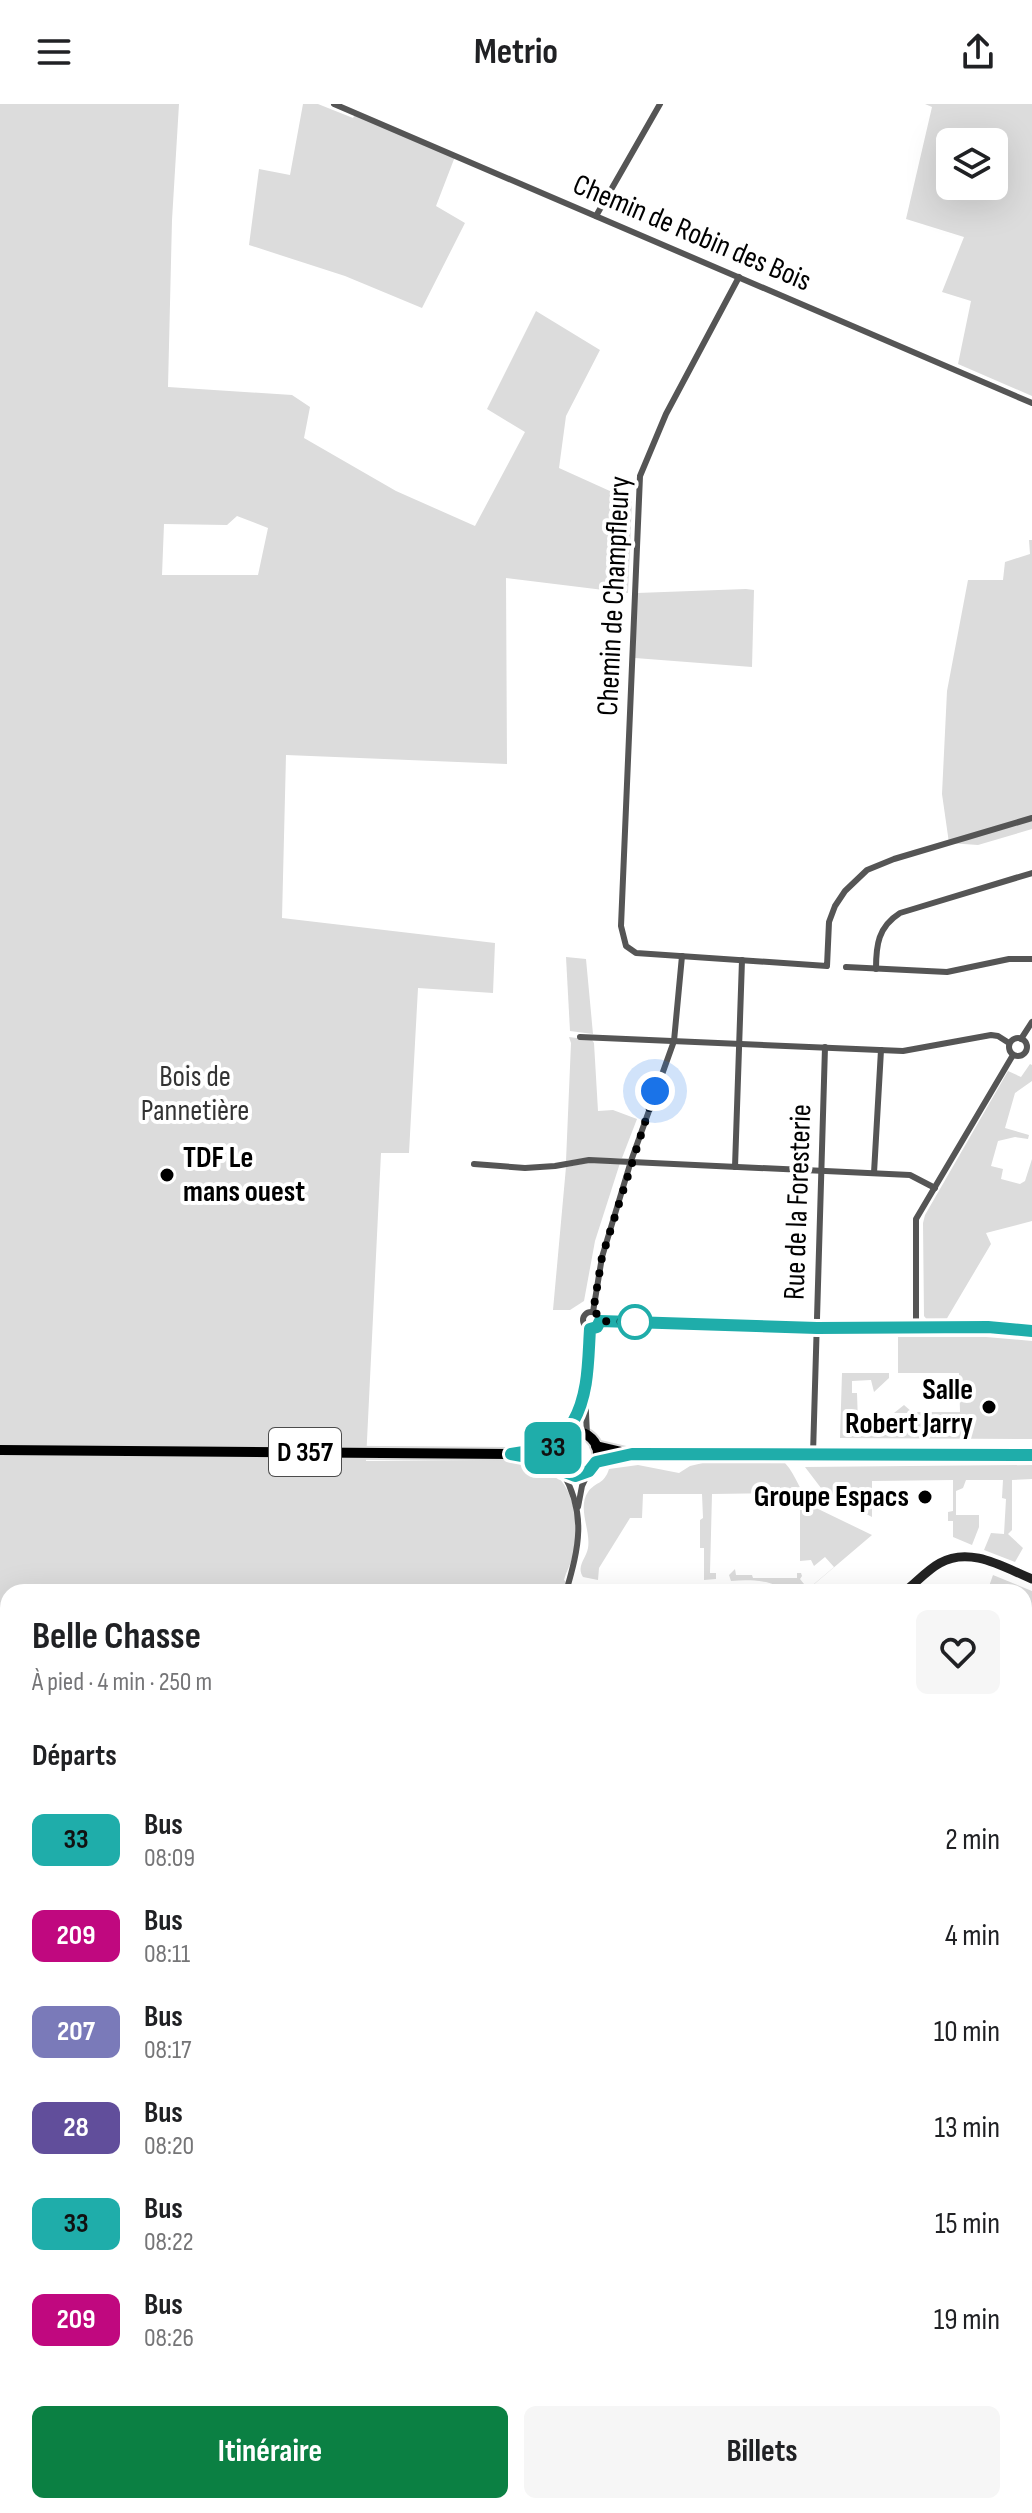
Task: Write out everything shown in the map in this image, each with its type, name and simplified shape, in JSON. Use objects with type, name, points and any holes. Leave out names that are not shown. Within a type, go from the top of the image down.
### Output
[{"type":"main road","points":[[632,1454],[575,1476],[559,1467],[555,1447],[566,1434],[577,1432],[587,1435],[596,1446],[632,1454],[1032,1455]]},
{"type":"main road","points":[[592,1467],[596,1446]]},
{"type":"main road","name":"D 357","points":[[0,1450],[511,1454],[555,1447]]},
{"type":"main road","name":"D 357","points":[[511,1454],[559,1467]]},
{"type":"street","name":"Chemin de Robin des Bois","points":[[334,104],[1032,403]]},
{"type":"street","points":[[596,216],[660,104]]},
{"type":"street","name":"Chemin de Champfleury","points":[[682,956],[636,953],[624,940],[621,926],[640,476],[666,414],[739,277]]},
{"type":"street","points":[[593,1312],[602,1257],[631,1161],[674,1041],[682,956],[827,966],[829,922],[835,906],[845,891],[867,870],[1032,818]]},
{"type":"street","points":[[876,969],[879,936],[884,925],[900,913],[1032,873]]},
{"type":"street","points":[[846,967],[947,972],[1009,959],[1032,959]]},
{"type":"street","points":[[735,1167],[742,960]]},
{"type":"street","points":[[1021,1039],[1032,1022]]},
{"type":"street","points":[[580,1037],[903,1051],[991,1035],[1009,1043]]},
{"type":"street","points":[[1016,1038],[1021,1039],[1029,1053],[1013,1055],[1008,1049],[1009,1043],[1016,1038]]},
{"type":"street","name":"Rue de la Foresterie","points":[[813,1454],[825,1047]]},
{"type":"street","points":[[874,1173],[881,1050]]},
{"type":"street","points":[[916,1328],[916,1219],[1013,1055]]},
{"type":"street","points":[[474,1164],[525,1168],[589,1160],[631,1161],[913,1175],[935,1188]]},
{"type":"street","points":[[593,1312],[600,1321],[597,1327],[590,1329],[584,1325],[583,1319],[587,1313],[593,1312]]},
{"type":"street","points":[[600,1321],[817,1328],[988,1327],[1032,1331]]},
{"type":"street","points":[[587,1435],[585,1391],[590,1329]]},
{"type":"street","points":[[566,1434],[585,1391]]},
{"type":"street","points":[[559,1467],[571,1487],[578,1511]]},
{"type":"street","points":[[568,1584],[579,1542],[578,1511],[582,1486],[592,1467]]},
{"type":"street","points":[[914,1584],[939,1563],[956,1557],[974,1556],[1032,1579]]},
{"type":"green space","name":"Bois de Pannetière","points":[[0,104],[179,104],[172,220],[168,387],[292,395],[310,407],[304,438],[396,491],[475,526],[525,432],[487,409],[536,311],[600,350],[566,416],[559,468],[632,501],[628,593],[506,578],[507,764],[286,755],[282,918],[495,943],[493,993],[418,988],[409,1153],[381,1153],[366,1461],[528,1460],[543,1465],[563,1483],[573,1508],[576,1536],[566,1582],[0,1584]],"holes":[[[237,516],[268,528],[258,575],[162,575],[164,524],[227,525]]]},
{"type":"green space","points":[[303,104],[318,104],[353,118],[356,112],[456,154],[436,206],[465,223],[422,308],[345,276],[249,245],[259,169],[290,175]]},
{"type":"green space","points":[[925,104],[1032,104],[1032,396],[958,364],[971,301],[942,292],[964,237],[906,219],[932,107]]},
{"type":"green space","points":[[1029,540],[1032,540],[1032,829],[978,845],[949,843],[942,794],[947,691],[968,580],[1003,580],[1005,562],[1030,554]]},
{"type":"green space","points":[[754,590],[752,667],[635,658],[637,593]]},
{"type":"green space","points":[[566,957],[586,959],[593,1034],[570,1031]]},
{"type":"green space","points":[[569,1037],[592,1040],[594,1043],[598,1111],[613,1110],[637,1119],[622,1158],[566,1161]]},
{"type":"green space","points":[[1030,1064],[1032,1081],[1015,1093],[1005,1128],[1029,1135],[1028,1139],[1015,1137],[998,1141],[991,1166],[1003,1169],[1001,1179],[1020,1184],[1025,1181],[1032,1159],[1032,1221],[986,1233],[991,1244],[946,1320],[929,1322],[924,1316],[925,1215],[1008,1071],[1021,1077]]},
{"type":"green space","points":[[587,1163],[620,1163],[595,1241],[584,1301],[570,1310],[553,1310],[566,1167]]},
{"type":"green space","points":[[898,1337],[986,1337],[1032,1341],[1032,1439],[840,1438],[842,1373],[889,1373],[889,1378],[874,1392],[871,1380],[852,1381],[852,1393],[857,1393],[858,1423],[879,1423],[879,1429],[907,1428],[907,1413],[894,1413],[904,1405],[912,1412],[960,1412],[959,1373],[898,1373]]},
{"type":"green space","points":[[707,1462],[785,1463],[812,1506],[872,1535],[814,1584],[834,1567],[825,1557],[814,1566],[811,1560],[800,1561],[800,1510],[789,1493],[712,1494],[710,1573],[716,1573],[716,1579],[704,1580],[704,1548],[700,1548],[702,1494],[643,1494],[642,1518],[630,1518],[599,1568],[598,1580],[583,1577],[581,1566],[588,1541],[585,1498],[605,1478],[609,1469],[638,1465],[679,1473],[690,1466]]},
{"type":"green space","points":[[1032,1465],[1032,1479],[1012,1480],[1012,1530],[1008,1534],[1023,1548],[1015,1562],[984,1550],[991,1533],[1004,1534],[1006,1499],[1002,1498],[1003,1480],[966,1480],[963,1488],[956,1491],[956,1515],[979,1515],[979,1527],[972,1545],[953,1537],[953,1521],[948,1521],[948,1512],[953,1511],[953,1480],[872,1481],[872,1517],[824,1492],[805,1467]]},
{"type":"green space","points":[[735,1569],[736,1575],[752,1575],[753,1578],[797,1578],[797,1573],[801,1573],[800,1579],[804,1584],[772,1584],[731,1581],[729,1575]]},
{"type":"green space","points":[[993,1575],[1015,1584],[990,1584]]},
{"type":"bus line","name":"33","points":[[1032,1331],[988,1327],[817,1328],[600,1321],[597,1327],[590,1329],[585,1391],[566,1434],[555,1447],[511,1454],[555,1462],[562,1471],[575,1476],[589,1471],[596,1462],[632,1454],[1032,1455]]},
{"type":"place","name":"TDF Le mans ouest","points":[[167,1175]]},
{"type":"place","name":"Salle Robert Jarry","points":[[989,1407]]},
{"type":"place","name":"Groupe Espacs","points":[[925,1497]]},
{"type":"route","points":[[635,1322],[600,1321],[593,1312],[602,1257],[655,1091]]}]
